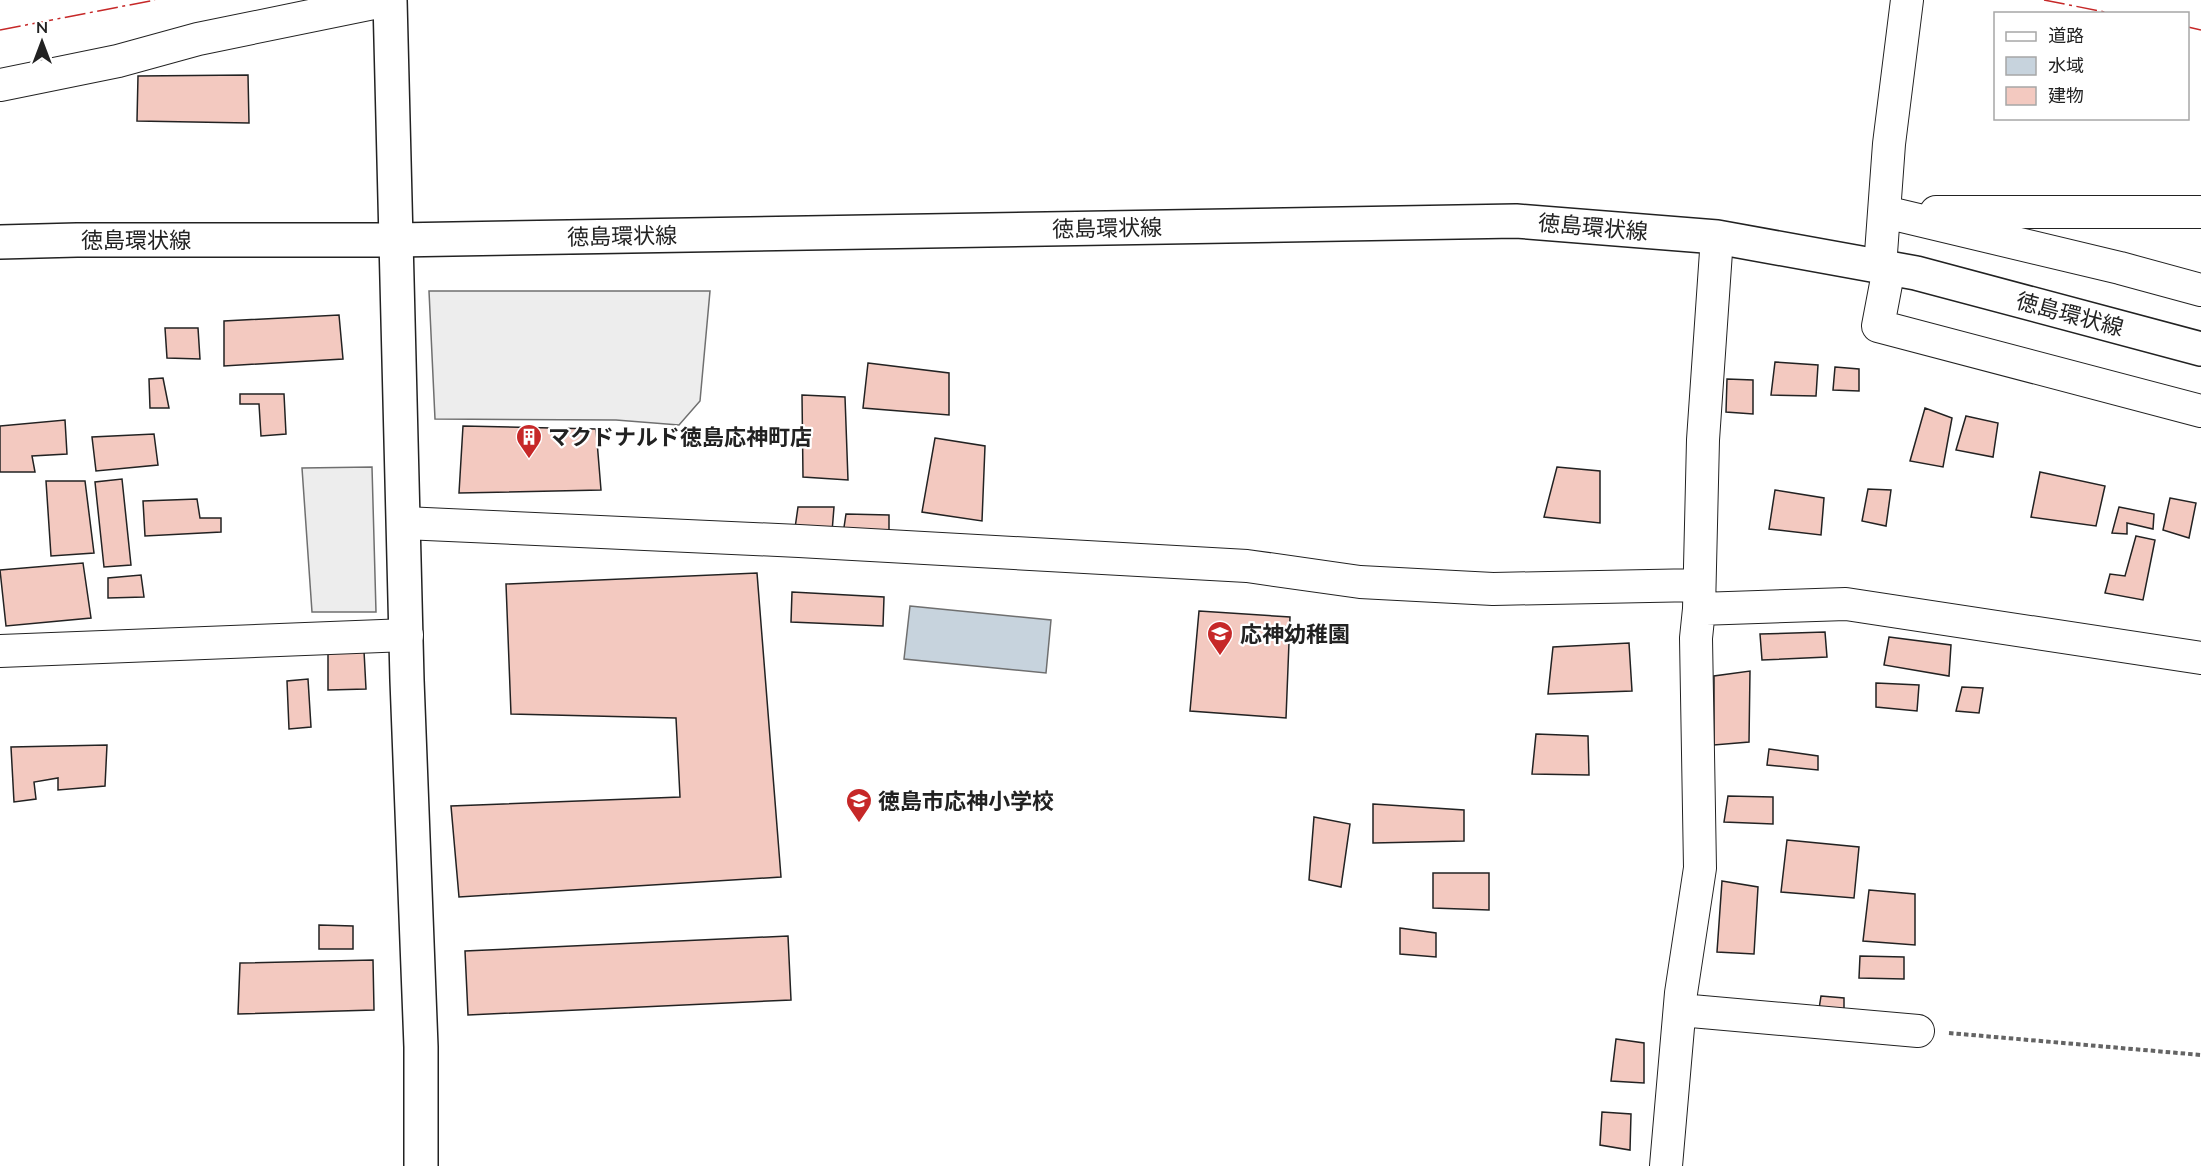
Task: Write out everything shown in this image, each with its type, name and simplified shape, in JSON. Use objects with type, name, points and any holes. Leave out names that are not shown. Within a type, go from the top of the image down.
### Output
[{"type":"main road","points":[[389,0],[421,1047],[421,1166]]},
{"type":"main road","name":"徳島環状線","points":[[0,242],[396,240],[1516,221],[1717,237],[1885,267],[1916,273],[2201,349]]},
{"type":"street","points":[[0,85],[117,61],[198,39],[389,0]]},
{"type":"street","points":[[1906,0],[1889,144],[1885,267],[1878,326],[2201,411]]},
{"type":"street","points":[[1885,212],[2201,212]]},
{"type":"street","points":[[1885,212],[2121,268],[2201,290]]},
{"type":"street","points":[[1666,1166],[1680,1010],[1700,868],[1696,638],[1703,440],[1717,237]]},
{"type":"street","points":[[404,523],[799,541],[1247,566],[1360,582],[1846,604],[2201,658]]},
{"type":"street","points":[[0,651],[407,635]]},
{"type":"street","points":[[1680,1010],[1918,1030]]},
{"type":"path","points":[[1918,1030],[2201,1055]]},
{"type":"shaded area","points":[[429,291],[710,291],[700,401],[679,425],[616,420],[435,419]]},
{"type":"shaded area","points":[[372,467],[376,612],[312,612],[302,468]]},
{"type":"water","points":[[910,606],[1051,620],[1046,673],[904,659]]},
{"type":"building","points":[[248,75],[249,123],[137,121],[138,76]]},
{"type":"building","points":[[339,315],[343,359],[224,366],[224,321]]},
{"type":"building","points":[[165,328],[198,328],[200,359],[167,358]]},
{"type":"building","points":[[1775,362],[1818,365],[1816,396],[1771,395]]},
{"type":"building","points":[[868,363],[949,373],[949,415],[863,408]]},
{"type":"building","points":[[1835,367],[1859,369],[1859,391],[1833,390]]},
{"type":"building","points":[[163,378],[169,408],[150,408],[149,379]]},
{"type":"building","points":[[1727,379],[1753,380],[1753,414],[1726,412]]},
{"type":"building","points":[[240,394],[284,394],[286,434],[261,436],[259,404],[240,404]]},
{"type":"building","points":[[802,395],[845,397],[848,480],[803,477]]},
{"type":"building","points":[[1925,408],[1952,418],[1943,467],[1910,461]]},
{"type":"building","points":[[1966,416],[1998,423],[1993,457],[1956,450]]},
{"type":"building","points":[[65,420],[67,454],[32,456],[35,472],[0,472],[0,426]]},
{"type":"building","name":"マクドナルド徳島応神町店","points":[[463,426],[596,429],[601,490],[459,493]]},
{"type":"building","points":[[154,434],[158,465],[96,471],[92,437]]},
{"type":"building","points":[[935,438],[985,446],[982,521],[922,512]]},
{"type":"building","points":[[1557,467],[1600,471],[1600,523],[1544,517]]},
{"type":"building","points":[[2040,472],[2105,486],[2096,526],[2031,517]]},
{"type":"building","points":[[122,479],[131,565],[104,567],[95,482]]},
{"type":"building","points":[[46,481],[85,481],[94,553],[51,556]]},
{"type":"building","points":[[1868,489],[1891,490],[1886,526],[1862,521]]},
{"type":"building","points":[[1775,490],[1824,498],[1821,535],[1769,529]]},
{"type":"building","points":[[2170,498],[2196,503],[2189,538],[2163,530]]},
{"type":"building","points":[[197,499],[200,518],[221,518],[221,532],[145,536],[143,501]]},
{"type":"building","points":[[798,507],[834,507],[832,532],[795,528]]},
{"type":"building","points":[[2119,507],[2154,514],[2153,529],[2127,523],[2127,534],[2112,533]]},
{"type":"building","points":[[846,514],[889,515],[889,536],[843,534]]},
{"type":"building","points":[[2136,536],[2155,540],[2143,600],[2105,593],[2110,574],[2125,576]]},
{"type":"building","points":[[83,563],[91,618],[6,626],[0,570]]},
{"type":"building","points":[[757,573],[781,877],[459,897],[451,806],[680,797],[676,718],[511,714],[506,584]]},
{"type":"building","points":[[141,575],[144,597],[108,598],[108,578]]},
{"type":"building","points":[[792,592],[884,597],[883,626],[791,622]]},
{"type":"building","points":[[1199,611],[1290,617],[1286,718],[1190,711]]},
{"type":"building","points":[[1825,632],[1827,657],[1762,660],[1760,634]]},
{"type":"building","points":[[1889,637],[1951,645],[1949,676],[1884,665]]},
{"type":"building","points":[[1629,643],[1632,691],[1548,694],[1553,647]]},
{"type":"building","points":[[364,651],[366,689],[328,690],[328,653]]},
{"type":"building","points":[[1750,671],[1749,742],[1714,745],[1714,676]]},
{"type":"building","points":[[308,679],[311,727],[289,729],[287,681]]},
{"type":"building","points":[[1876,683],[1919,685],[1917,711],[1876,707]]},
{"type":"building","points":[[1962,687],[1983,688],[1979,713],[1956,711]]},
{"type":"building","points":[[1536,734],[1588,736],[1589,775],[1532,774]]},
{"type":"building","points":[[107,745],[105,786],[58,790],[58,778],[34,782],[36,799],[14,802],[11,747]]},
{"type":"building","points":[[1769,749],[1818,756],[1818,770],[1767,765]]},
{"type":"building","points":[[1728,796],[1773,797],[1773,824],[1724,822]]},
{"type":"building","points":[[1373,804],[1464,810],[1464,841],[1373,843]]},
{"type":"building","points":[[1314,817],[1350,824],[1341,887],[1309,880]]},
{"type":"building","points":[[1787,840],[1859,847],[1854,898],[1781,892]]},
{"type":"building","points":[[1433,873],[1489,873],[1489,910],[1433,908]]},
{"type":"building","points":[[1722,881],[1758,887],[1754,954],[1717,952]]},
{"type":"building","points":[[1869,890],[1915,894],[1915,945],[1863,941]]},
{"type":"building","points":[[319,925],[353,926],[353,949],[319,949]]},
{"type":"building","points":[[1400,928],[1436,933],[1436,957],[1400,954]]},
{"type":"building","points":[[788,936],[791,1000],[468,1015],[465,951]]},
{"type":"building","points":[[1860,956],[1904,957],[1904,979],[1859,978]]},
{"type":"building","points":[[373,960],[374,1010],[238,1014],[240,963]]},
{"type":"building","points":[[1821,996],[1844,998],[1844,1013],[1819,1009]]},
{"type":"building","points":[[1616,1039],[1644,1043],[1644,1083],[1611,1081]]},
{"type":"building","points":[[1602,1112],[1631,1114],[1630,1150],[1600,1145]]},
{"type":"power","points":[[0,30],[155,0]]},
{"type":"power","points":[[2044,0],[2105,12]]},
{"type":"power","points":[[2189,27],[2201,30]]},
{"type":"place","name":"マクドナルド徳島応神町店","points":[[529,460]]},
{"type":"place","name":"応神幼稚園","points":[[1220,657]]},
{"type":"place","name":"徳島市応神小学校","points":[[859,824]]}]
